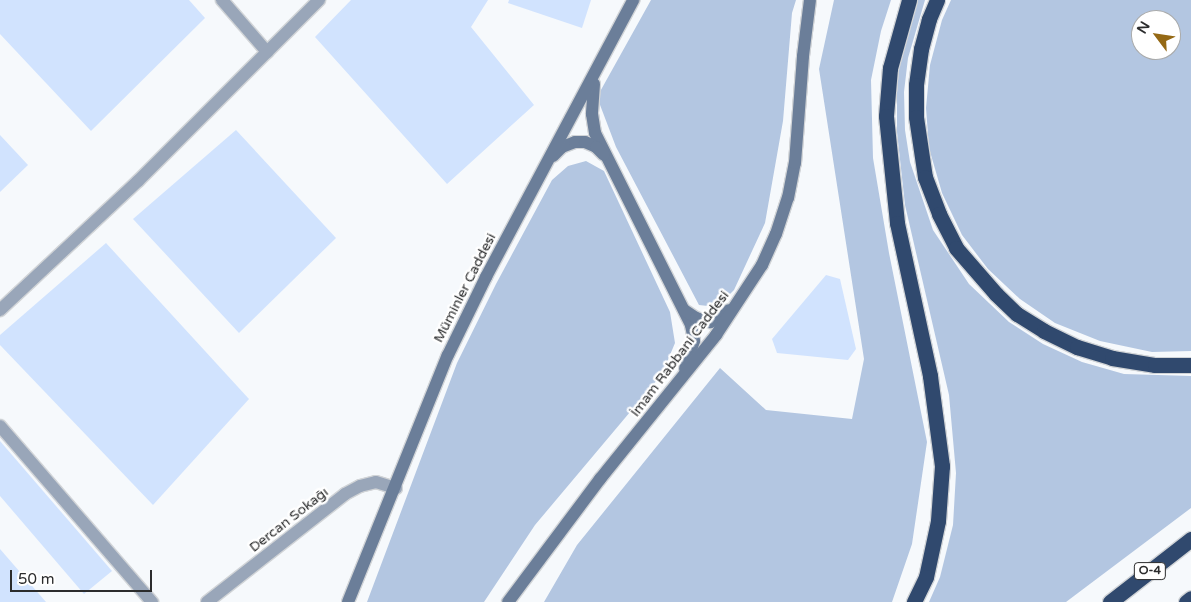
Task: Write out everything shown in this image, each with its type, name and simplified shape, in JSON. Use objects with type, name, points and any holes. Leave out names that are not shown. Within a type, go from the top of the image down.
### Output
[{"type":"highway","points":[[909,0],[890,68],[886,116],[897,223],[930,376],[942,466],[938,521],[926,577],[914,602]]},
{"type":"highway","points":[[937,0],[929,19],[921,49],[916,85],[916,118],[925,177],[938,214],[956,248],[996,294],[1017,314],[1044,332],[1077,347],[1112,358],[1155,365],[1191,365]]},
{"type":"highway","name":"O-4","points":[[1110,602],[1191,539]]},
{"type":"highway","points":[[1186,602],[1191,598]]},
{"type":"main road","name":"Müminler Caddesi","points":[[348,602],[353,596],[448,355],[544,166],[597,72],[633,0]]},
{"type":"main road","name":"İmam Rabbani Caddesi","points":[[508,602],[578,508],[676,387],[743,296],[762,265],[776,234],[788,198],[795,163],[803,56],[810,0]]},
{"type":"main road","points":[[597,72],[592,97],[595,133],[604,155],[691,326],[694,341],[690,360],[676,387]]},
{"type":"main road","points":[[544,166],[562,147],[575,142],[585,142],[596,147],[604,155]]},
{"type":"main road","points":[[681,308],[696,318],[710,322],[723,317],[743,296]]},
{"type":"street","points":[[222,0],[267,52]]},
{"type":"street","points":[[0,310],[138,181],[319,0]]},
{"type":"street","points":[[0,426],[152,602]]},
{"type":"street","name":"Dercan Sokağı","points":[[207,602],[345,494],[360,486],[376,482],[396,488]]},
{"type":"shaded area","points":[[651,0],[796,0],[792,13],[783,121],[765,223],[734,290],[717,307],[699,305],[616,147],[597,97]]},
{"type":"shaded area","points":[[834,0],[891,0],[881,31],[871,80],[873,158],[889,253],[927,442],[912,544],[892,602],[544,602],[577,545],[720,368],[766,410],[852,419],[864,359],[819,69]]},
{"type":"shaded area","points":[[918,0],[925,0],[908,58],[904,92],[905,130],[910,162],[933,230],[969,284],[1009,322],[1043,344],[1082,362],[1124,374],[1191,376],[1191,508],[1066,602],[929,602],[940,577],[953,525],[956,473],[949,395],[905,205],[897,132],[897,92],[900,58]]},
{"type":"shaded area","points":[[951,0],[1191,0],[1191,351],[1152,352],[1100,341],[1055,323],[1020,299],[988,269],[962,235],[942,193],[929,148],[926,108],[930,65],[942,20]]},
{"type":"shaded area","points":[[586,161],[604,171],[670,312],[675,343],[662,374],[535,525],[484,602],[367,602],[457,363],[496,284],[552,180],[568,166]]},
{"type":"building","points":[[0,0],[189,0],[205,18],[91,131],[0,34]]},
{"type":"building","points":[[351,0],[488,0],[471,27],[534,105],[447,184],[315,37]]},
{"type":"building","points":[[509,0],[591,0],[582,28],[508,3]]},
{"type":"building","points":[[236,130],[336,238],[239,333],[133,219]]},
{"type":"building","points":[[0,135],[28,165],[0,192]]},
{"type":"building","points":[[106,243],[249,399],[153,505],[0,345],[0,335]]},
{"type":"building","points":[[826,275],[840,279],[856,349],[848,360],[777,353],[772,339]]},
{"type":"building","points":[[0,441],[112,571],[84,594],[0,496]]},
{"type":"building","points":[[0,549],[46,602],[0,602]]}]
